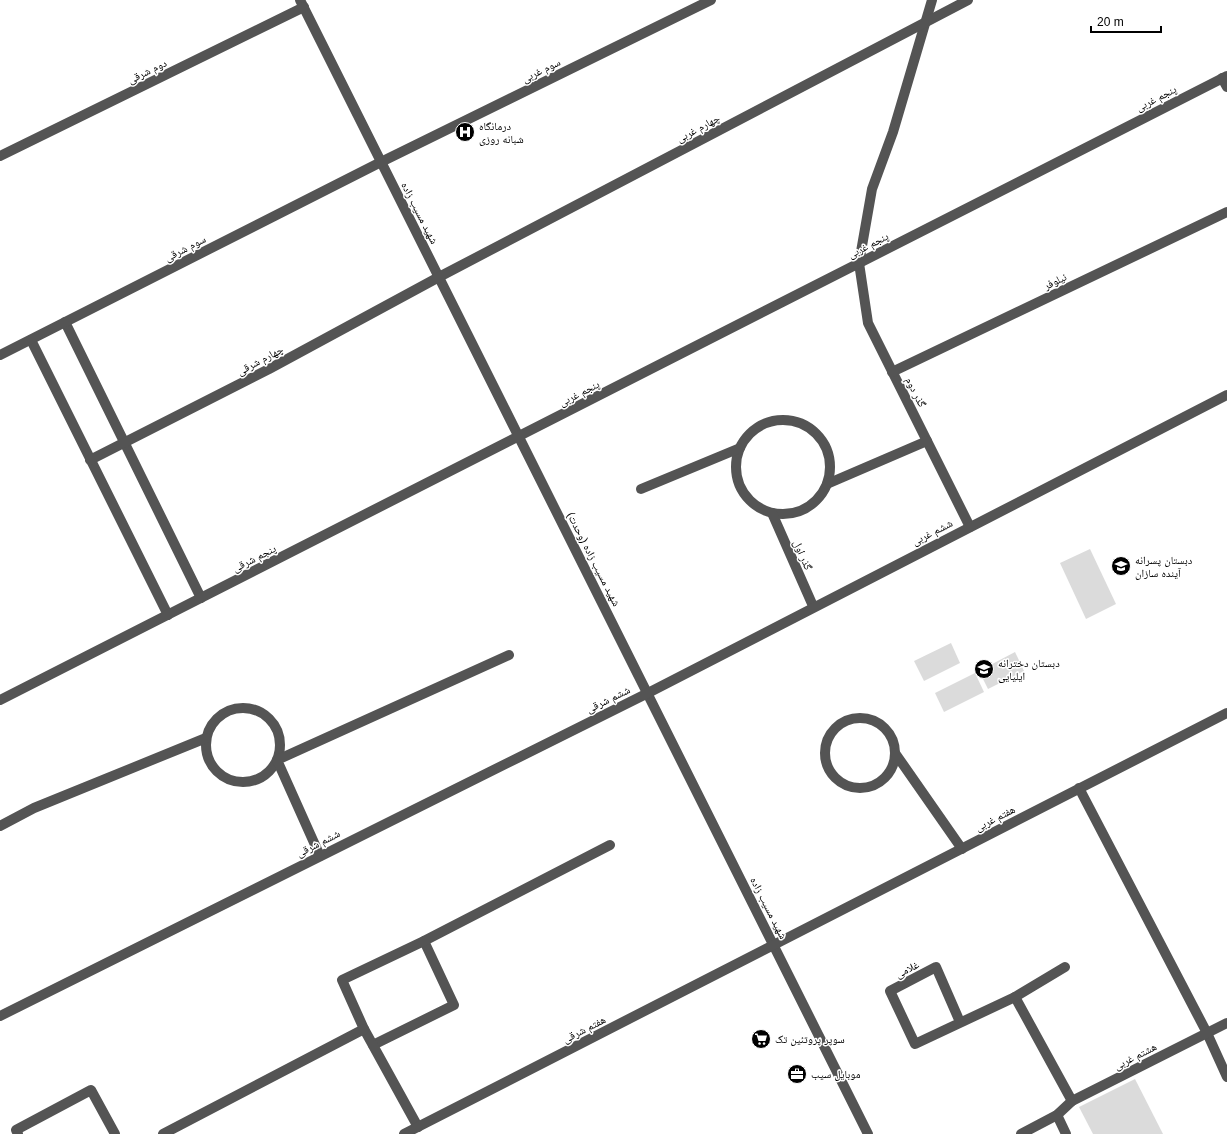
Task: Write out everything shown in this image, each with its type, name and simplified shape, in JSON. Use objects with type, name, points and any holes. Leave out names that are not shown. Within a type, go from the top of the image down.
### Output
[{"type":"street","name":"سوم غربی","points":[[381,162],[711,0]]},
{"type":"street","name":"گذر دوم","points":[[932,0],[893,132],[872,189],[859,263],[868,323],[970,527]]},
{"type":"street","name":"چهارم غربی","points":[[439,277],[925,21],[968,0]]},
{"type":"street","name":"شهید مسیب زاده","points":[[302,4],[519,437]]},
{"type":"street","name":"دوم شرقی","points":[[0,156],[302,4]]},
{"type":"street","name":"پنجم غربی","points":[[519,437],[859,263],[1225,80]]},
{"type":"street","name":"سوم شرقی","points":[[0,355],[381,162]]},
{"type":"street","name":"نیلوفر","points":[[892,372],[1227,212]]},
{"type":"street","name":"چهارم شرقی","points":[[90,460],[269,369],[439,277]]},
{"type":"street","points":[[65,322],[201,598]]},
{"type":"street","points":[[31,340],[168,615]]},
{"type":"street","name":"ششم غربی","points":[[648,693],[813,606],[1227,395]]},
{"type":"street","points":[[778,420],[794,421],[804,425],[820,438],[828,453],[830,469],[827,484],[820,496],[810,505],[798,511],[785,514],[772,512],[754,503],[741,488],[737,474],[737,461],[740,448],[750,434],[762,424],[778,420]]},
{"type":"street","name":"پنجم شرقی","points":[[0,700],[519,437]]},
{"type":"street","name":"شهید مسیب زاده (وحدت)","points":[[519,437],[648,693]]},
{"type":"street","points":[[827,484],[927,441]]},
{"type":"street","points":[[641,489],[740,448]]},
{"type":"street","name":"گذر اول","points":[[772,512],[813,606]]},
{"type":"street","points":[[277,760],[509,655]]},
{"type":"street","name":"شهید مسیب زاده","points":[[648,693],[868,1134]]},
{"type":"street","name":"ششم شرقی","points":[[0,1016],[648,693]]},
{"type":"street","points":[[241,707],[254,709],[265,715],[274,724],[279,736],[280,748],[277,760],[270,770],[261,778],[250,782],[237,782],[226,779],[216,772],[209,762],[206,750],[206,738],[210,726],[218,716],[229,710],[241,707]]},
{"type":"street","name":"هفتم غربی","points":[[774,945],[1227,713]]},
{"type":"street","points":[[895,753],[893,764],[888,774],[880,782],[859,788],[848,786],[838,781],[831,773],[826,763],[824,752],[826,740],[842,721],[854,718],[866,718],[878,722],[887,730],[893,741],[895,753],[962,849]]},
{"type":"street","points":[[0,826],[34,808],[206,738]]},
{"type":"street","points":[[277,760],[320,856]]},
{"type":"street","points":[[1079,788],[1206,1033],[1227,1077]]},
{"type":"street","points":[[418,1127],[364,1029],[342,980],[424,941],[610,845]]},
{"type":"street","points":[[373,1045],[454,1005],[424,941]]},
{"type":"street","name":"هفتم شرقی","points":[[404,1134],[774,945]]},
{"type":"street","name":"غلامی","points":[[960,1022],[936,967],[890,991],[915,1044],[1015,997],[1065,967]]},
{"type":"street","points":[[1015,997],[1072,1101]]},
{"type":"street","name":"هشتم غربی","points":[[1021,1134],[1057,1115],[1072,1101],[1227,1023]]},
{"type":"street","points":[[163,1134],[364,1029]]},
{"type":"street","points":[[18,1134],[16,1130],[91,1090],[114,1134]]},
{"type":"street","points":[[1057,1115],[1066,1134]]},
{"type":"shaded area","points":[[1090,549],[1116,604],[1086,619],[1060,563]]},
{"type":"shaded area","points":[[951,643],[960,663],[924,681],[914,661]]},
{"type":"shaded area","points":[[1015,652],[1024,671],[988,689],[979,671]]},
{"type":"shaded area","points":[[975,673],[984,692],[944,712],[935,693]]},
{"type":"shaded area","points":[[1135,1079],[1163,1134],[1093,1134],[1079,1107]]},
{"type":"place","name":"درمانگاه شبانه روزی","points":[[465,132]]},
{"type":"place","name":"دبستان پسرانه آینده سازان","points":[[1121,566]]},
{"type":"place","name":"دبستان دخترانه ایلیایی","points":[[984,669]]},
{"type":"place","name":"سوپر پروتئین تک","points":[[761,1039]]},
{"type":"place","name":"موبایل سیب","points":[[797,1074]]}]
